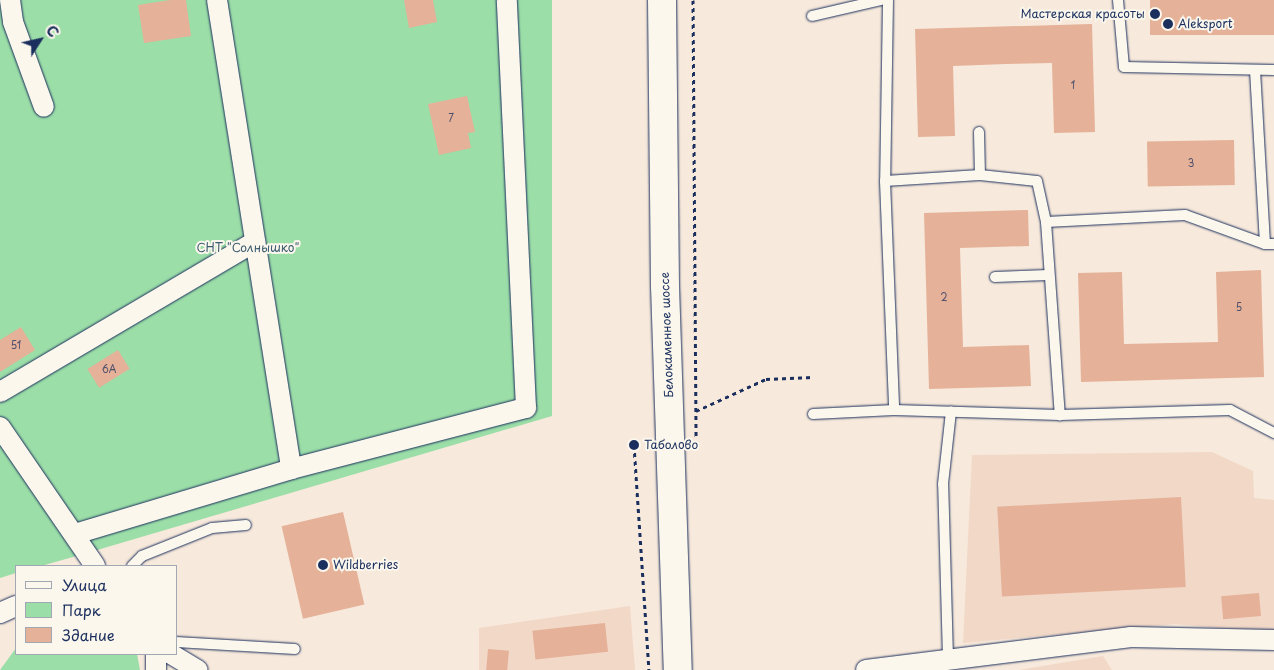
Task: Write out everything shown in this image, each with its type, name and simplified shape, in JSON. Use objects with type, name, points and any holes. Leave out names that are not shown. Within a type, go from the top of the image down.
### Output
[{"type":"main road","name":"Белокаменное шоссе","points":[[662,0],[665,277],[678,670]]},
{"type":"street","points":[[10,0],[7,26],[44,107]]},
{"type":"street","points":[[217,0],[291,469]]},
{"type":"street","points":[[75,534],[291,469],[526,408],[507,0]]},
{"type":"street","points":[[0,392],[255,242]]},
{"type":"street","points":[[0,427],[75,534],[94,565]]},
{"type":"street","points":[[0,613],[15,606]]},
{"type":"street","points":[[866,670],[948,658],[1131,638],[1274,640]]},
{"type":"street","points":[[156,655],[156,670]]},
{"type":"street","points":[[173,655],[198,670]]},
{"type":"lane","points":[[812,16],[881,0]]},
{"type":"lane","points":[[888,0],[884,181],[894,410]]},
{"type":"lane","points":[[1118,0],[1124,67],[1274,70]]},
{"type":"lane","points":[[1046,222],[1185,215],[1269,244],[1255,70]]},
{"type":"lane","points":[[979,132],[980,176]]},
{"type":"lane","points":[[884,181],[980,176],[1037,181],[1046,222],[1048,275],[1060,414]]},
{"type":"lane","points":[[995,277],[1048,275]]},
{"type":"lane","points":[[813,414],[894,410],[1060,414],[1230,410],[1274,433]]},
{"type":"lane","points":[[948,658],[944,484],[951,411]]},
{"type":"lane","points":[[133,565],[142,556],[212,528],[246,525]]},
{"type":"lane","points":[[178,642],[296,649]]},
{"type":"path","points":[[693,0],[696,441]]},
{"type":"path","points":[[696,411],[766,378],[813,377]]},
{"type":"path","points":[[634,445],[649,670]]},
{"type":"shaded area","points":[[1212,452],[1253,471],[1254,498],[1274,500],[1274,633],[1175,624],[963,643],[972,455]]},
{"type":"shaded area","points":[[630,606],[635,670],[479,670],[479,628]]},
{"type":"shaded area","points":[[1103,656],[1112,670],[1019,670]]},
{"type":"green space","name":"СНТ \"Солнышко\"","points":[[0,0],[552,0],[552,416],[45,565],[15,565],[15,573],[0,578]]},
{"type":"green space","points":[[15,649],[15,655],[137,655],[140,670],[0,670]]},
{"type":"building","points":[[170,0],[186,0],[191,36],[144,43],[138,5]]},
{"type":"building","points":[[404,0],[433,0],[437,22],[409,28]]},
{"type":"building","points":[[1150,0],[1274,0],[1274,35],[1150,35]]},
{"type":"building","points":[[1092,24],[1095,132],[1054,133],[1052,63],[1006,64],[953,66],[955,136],[918,137],[915,29]]},
{"type":"building","points":[[467,96],[475,132],[468,133],[471,148],[439,155],[428,104]]},
{"type":"building","points":[[1234,140],[1235,185],[1148,187],[1147,142]]},
{"type":"building","points":[[1028,210],[1029,246],[960,248],[963,347],[1029,345],[1031,386],[929,389],[924,213]]},
{"type":"building","points":[[1261,270],[1264,377],[1081,382],[1078,273],[1122,272],[1124,344],[1218,342],[1216,272]]},
{"type":"building","points":[[21,327],[35,350],[0,372],[0,340]]},
{"type":"building","points":[[118,350],[130,369],[99,388],[87,369]]},
{"type":"building","points":[[1181,497],[1186,587],[1002,597],[997,507]]},
{"type":"building","name":"Wildberries","points":[[343,512],[364,605],[303,619],[282,526]]},
{"type":"building","points":[[1259,593],[1261,616],[1223,619],[1221,596]]},
{"type":"building","points":[[605,623],[608,652],[535,659],[532,631]]},
{"type":"building","points":[[488,649],[509,651],[507,670],[486,670]]},
{"type":"place","name":"Мастерская красоты","points":[[1155,14]]},
{"type":"place","name":"Aleksport","points":[[1168,24]]},
{"type":"place","name":"Таболово","points":[[634,445]]},
{"type":"place","name":"Wildberries","points":[[323,565]]}]
